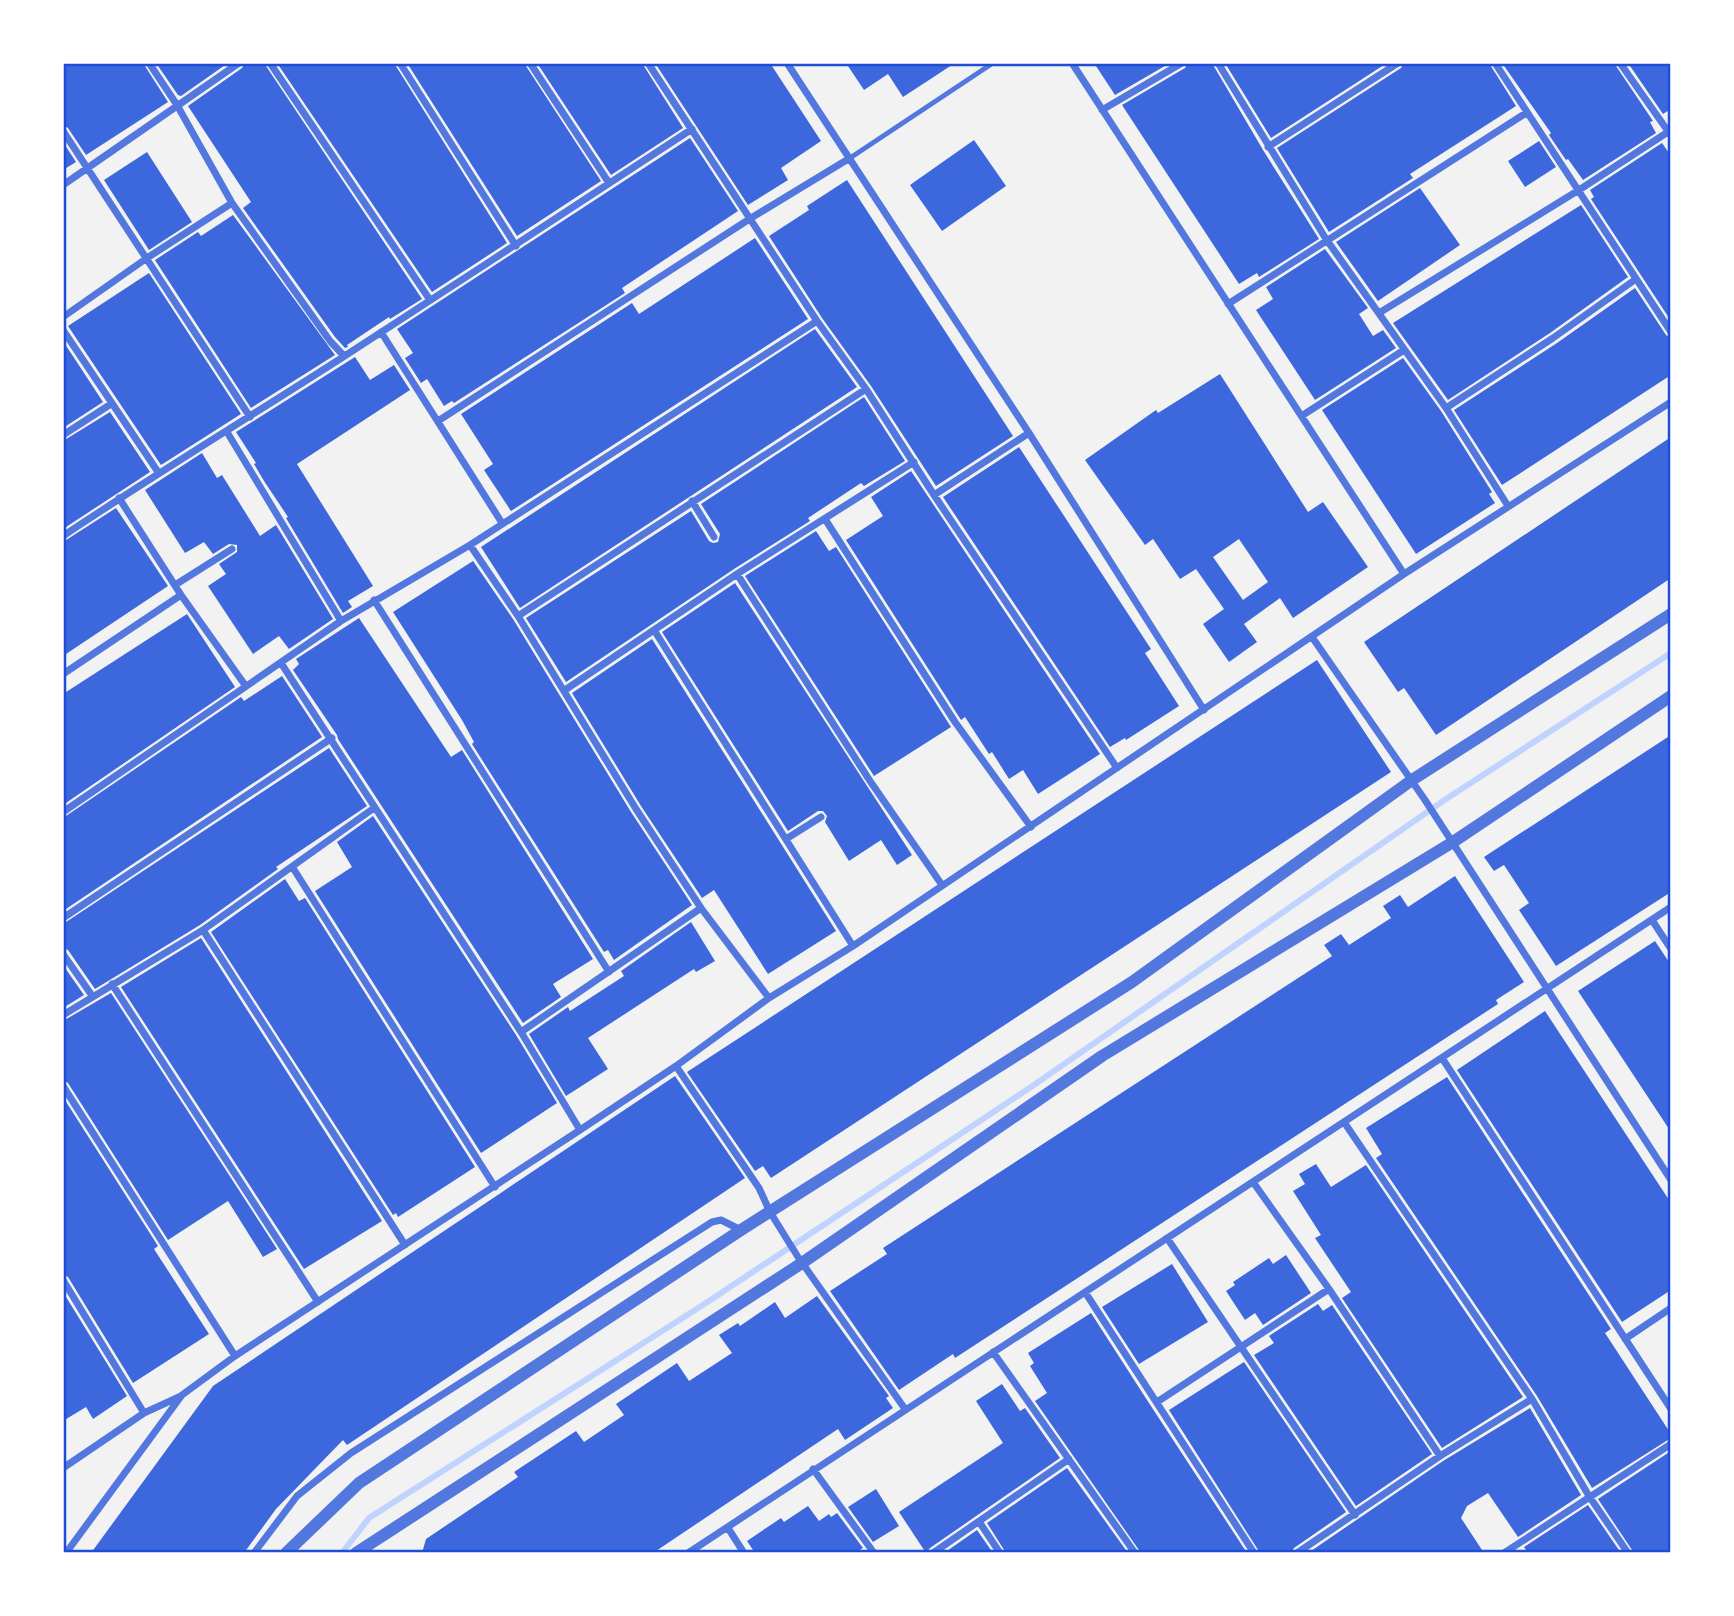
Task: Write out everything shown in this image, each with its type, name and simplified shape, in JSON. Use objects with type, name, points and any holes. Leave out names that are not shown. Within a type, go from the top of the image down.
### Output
[{"type":"street","points":[[149,63],[177,104],[232,204],[330,341],[344,356]]},
{"type":"street","points":[[63,185],[239,63]]},
{"type":"street","points":[[270,63],[430,300]]},
{"type":"street","points":[[400,63],[516,246]]},
{"type":"street","points":[[530,63],[609,183]]},
{"type":"street","points":[[649,63],[817,321],[866,389],[1117,768]]},
{"type":"street","points":[[787,63],[1029,433],[1203,710]]},
{"type":"street","points":[[1072,63],[1404,574]]},
{"type":"street","points":[[1102,110],[1182,63]]},
{"type":"street","points":[[1218,63],[1326,239],[1446,408],[1508,506]]},
{"type":"street","points":[[1268,147],[1398,63]]},
{"type":"street","points":[[1495,63],[1671,332]]},
{"type":"street","points":[[1379,313],[1670,133],[1620,63]]},
{"type":"street","points":[[1228,304],[1527,113]]},
{"type":"street","points":[[63,536],[158,472],[227,432],[516,246],[691,129]]},
{"type":"street","points":[[63,131],[250,417]]},
{"type":"street","points":[[438,421],[751,218],[850,158]]},
{"type":"street","points":[[63,317],[147,258],[232,204]]},
{"type":"street","points":[[1446,408],[1553,338],[1636,279]]},
{"type":"street","points":[[63,812],[341,621],[470,545],[817,321]]},
{"type":"street","points":[[63,330],[158,472]]},
{"type":"street","points":[[381,332],[502,523]]},
{"type":"street","points":[[1303,415],[1404,350]]},
{"type":"street","points":[[518,616],[866,389]]},
{"type":"street","points":[[63,1468],[144,1413],[182,1395],[235,1356],[676,1066],[769,998],[853,947],[1404,574],[1671,401]]},
{"type":"street","points":[[63,435],[111,404]]},
{"type":"street","points":[[227,432],[341,621]]},
{"type":"street","points":[[934,495],[1029,433]]},
{"type":"street","points":[[565,690],[737,574],[914,462]]},
{"type":"street","points":[[119,498],[181,595],[245,685]]},
{"type":"street","points":[[692,501],[714,537]]},
{"type":"street","points":[[825,519],[955,722],[1031,827]]},
{"type":"street","points":[[470,545],[518,616],[636,809],[701,908],[769,998]]},
{"type":"street","points":[[175,585],[232,549]]},
{"type":"street","points":[[737,574],[870,781],[942,885]]},
{"type":"street","points":[[63,674],[181,595]]},
{"type":"street","points":[[374,600],[609,972]]},
{"type":"street","points":[[286,1553],[359,1483],[741,1230],[771,1214],[1132,982],[1412,780],[1671,614]]},
{"type":"street","points":[[653,630],[853,947]]},
{"type":"street","points":[[1312,637],[1412,780],[1671,1180]]},
{"type":"street","points":[[281,663],[521,1032],[580,1130]]},
{"type":"street","points":[[361,1551],[1102,1056],[1671,696]]},
{"type":"street","points":[[63,918],[332,738]]},
{"type":"street","points":[[63,1015],[203,930],[374,808]]},
{"type":"street","points":[[786,839],[821,817]]},
{"type":"street","points":[[293,868],[495,1187]]},
{"type":"street","points":[[521,1032],[701,908]]},
{"type":"street","points":[[688,1553],[1671,908]]},
{"type":"street","points":[[1652,920],[1671,949]]},
{"type":"street","points":[[203,930],[405,1245]]},
{"type":"street","points":[[63,954],[93,997]]},
{"type":"street","points":[[112,985],[318,1302]]},
{"type":"street","points":[[1442,1058],[1671,1409]]},
{"type":"street","points":[[676,1066],[759,1188],[771,1214],[800,1260],[905,1409]]},
{"type":"street","points":[[63,1086],[235,1356]]},
{"type":"street","points":[[1345,1122],[1532,1398],[1589,1496],[1628,1553]]},
{"type":"street","points":[[1253,1182],[1329,1289],[1440,1456]]},
{"type":"street","points":[[254,1553],[297,1496],[351,1453],[712,1222],[721,1220],[741,1230]]},
{"type":"street","points":[[1167,1238],[1354,1515]]},
{"type":"street","points":[[63,1280],[144,1413]]},
{"type":"street","points":[[1157,1402],[1329,1289]]},
{"type":"street","points":[[1085,1292],[1254,1553]]},
{"type":"street","points":[[1625,1339],[1671,1308]]},
{"type":"street","points":[[993,1352],[1135,1553]]},
{"type":"street","points":[[66,1553],[182,1395]]},
{"type":"street","points":[[1297,1553],[1440,1456],[1532,1398]]},
{"type":"street","points":[[1504,1553],[1671,1444]]},
{"type":"street","points":[[933,1553],[1069,1459]]},
{"type":"street","points":[[813,1469],[874,1553]]},
{"type":"street","points":[[979,1523],[1000,1553]]},
{"type":"street","points":[[728,1528],[744,1553]]},
{"type":"lane","points":[[850,158],[993,63]]},
{"type":"building","points":[[63,63],[143,63],[168,102],[86,155],[68,128],[63,125]]},
{"type":"building","points":[[156,63],[228,63],[181,96]]},
{"type":"building","points":[[245,63],[264,63],[422,299],[390,319],[389,317],[347,345],[348,347],[345,348],[335,337],[243,208],[251,202],[188,106],[242,68]]},
{"type":"building","points":[[277,63],[394,63],[507,243],[432,292]]},
{"type":"building","points":[[407,63],[524,63],[601,181],[517,236]]},
{"type":"building","points":[[537,63],[642,63],[683,128],[611,175]]},
{"type":"building","points":[[655,63],[770,63],[821,141],[781,168],[788,180],[748,205]]},
{"type":"building","points":[[846,63],[955,63],[903,97],[888,74],[864,90]]},
{"type":"building","points":[[1094,63],[1170,63],[1115,95]]},
{"type":"building","points":[[1188,63],[1212,63],[1319,239],[1259,277],[1257,273],[1239,284],[1122,105],[1185,68]]},
{"type":"building","points":[[1225,63],[1387,63],[1271,138]]},
{"type":"building","points":[[1404,63],[1489,63],[1516,106],[1410,174],[1413,178],[1329,232],[1277,148],[1401,68]]},
{"type":"building","points":[[1502,63],[1614,63],[1653,121],[1650,122],[1656,133],[1583,180],[1568,159],[1566,160],[1549,135],[1551,133]]},
{"type":"building","points":[[1628,63],[1671,63],[1671,109],[1663,114]]},
{"type":"building","points":[[690,138],[738,211],[622,288],[625,293],[454,403],[452,401],[444,406],[427,379],[421,383],[405,358],[413,353],[397,329]]},
{"type":"building","points":[[974,140],[1006,186],[942,231],[910,185]]},
{"type":"building","points":[[1539,141],[1556,167],[1525,187],[1508,161]]},
{"type":"building","points":[[63,142],[76,162],[63,170]]},
{"type":"building","points":[[1662,143],[1671,156],[1671,321],[1591,199],[1594,197],[1590,190]]},
{"type":"building","points":[[147,152],[192,222],[149,250],[104,180]]},
{"type":"building","points":[[847,180],[1013,436],[936,486],[769,236],[809,210],[807,206]]},
{"type":"building","points":[[1420,188],[1460,245],[1378,301],[1336,242]]},
{"type":"building","points":[[1581,205],[1628,277],[1550,333],[1448,400],[1393,323]]},
{"type":"building","points":[[233,215],[335,355],[251,408],[155,260],[198,232],[201,236]]},
{"type":"building","points":[[755,238],[808,319],[511,511],[484,470],[493,464],[461,414],[632,303],[639,314]]},
{"type":"building","points":[[1325,249],[1368,308],[1359,314],[1373,336],[1383,330],[1396,348],[1315,400],[1256,310],[1273,299],[1266,287]]},
{"type":"building","points":[[149,273],[241,414],[161,465],[68,326]]},
{"type":"building","points":[[1635,288],[1666,335],[1671,338],[1671,375],[1502,485],[1454,410]]},
{"type":"building","points":[[815,329],[857,387],[520,608],[481,547]]},
{"type":"building","points":[[63,341],[103,402],[63,428]]},
{"type":"building","points":[[355,357],[370,380],[394,365],[410,390],[297,464],[373,586],[348,601],[352,607],[343,613],[236,432]]},
{"type":"building","points":[[1403,358],[1441,411],[1492,492],[1489,494],[1495,503],[1416,554],[1322,410]]},
{"type":"building","points":[[1220,374],[1308,512],[1323,502],[1368,567],[1293,618],[1280,598],[1244,624],[1257,642],[1229,662],[1203,624],[1224,609],[1196,569],[1180,579],[1153,539],[1145,545],[1085,460],[1156,410],[1158,413]],"holes":[[[1239,539],[1268,582],[1243,600],[1213,557]]]},
{"type":"building","points":[[864,397],[905,461],[864,486],[861,483],[808,518],[810,521],[566,682],[526,618],[691,511],[709,541],[718,542],[720,534],[701,504]]},
{"type":"building","points":[[110,412],[150,472],[63,529],[63,441]]},
{"type":"building","points":[[1671,437],[1671,578],[1436,735],[1404,688],[1398,692],[1364,642]]},
{"type":"building","points":[[1019,447],[1151,649],[1145,653],[1179,706],[1126,740],[1125,738],[1110,747],[943,497]]},
{"type":"building","points":[[202,453],[217,478],[222,475],[260,536],[276,525],[333,619],[289,649],[279,636],[253,654],[208,586],[226,574],[219,564],[237,552],[237,545],[229,544],[213,554],[204,542],[185,553],[145,490]]},
{"type":"building","points":[[911,471],[1100,754],[1038,794],[1023,770],[1009,779],[965,717],[961,720],[846,540],[883,516],[871,497]]},
{"type":"building","points":[[116,508],[168,586],[63,656],[63,542]]},
{"type":"building","points":[[816,531],[829,551],[836,547],[951,727],[874,776],[745,576]]},
{"type":"building","points":[[473,561],[513,619],[631,812],[692,905],[614,960],[608,950],[604,952],[472,744],[474,742],[462,720],[393,612]]},
{"type":"building","points":[[735,583],[912,855],[897,865],[881,840],[849,861],[825,822],[827,816],[823,811],[818,811],[788,831],[662,632]]},
{"type":"building","points":[[187,614],[235,687],[63,805],[63,694]]},
{"type":"building","points":[[359,618],[451,757],[462,750],[593,959],[553,984],[561,997],[523,1023],[293,670],[299,664],[296,659]]},
{"type":"building","points":[[652,639],[836,931],[768,974],[714,890],[702,898],[641,806],[572,693]]},
{"type":"building","points":[[1317,660],[1391,772],[771,1178],[763,1166],[755,1171],[687,1072]]},
{"type":"building","points":[[282,676],[322,737],[63,911],[63,818],[241,697],[244,701]]},
{"type":"building","points":[[1671,735],[1671,892],[1556,966],[1519,910],[1529,903],[1504,865],[1494,871],[1484,857]]},
{"type":"building","points":[[329,748],[367,806],[276,867],[278,869],[200,925],[95,989],[68,950],[63,948],[63,924]]},
{"type":"building","points":[[373,816],[516,1035],[557,1103],[481,1153],[315,891],[352,867],[337,842]]},
{"type":"building","points":[[1455,876],[1524,982],[1496,1000],[1498,1004],[955,1358],[953,1354],[899,1390],[830,1291],[887,1254],[883,1248],[1332,956],[1324,945],[1341,934],[1349,945],[1391,918],[1383,906],[1400,895],[1408,907]]},
{"type":"building","points":[[285,879],[299,901],[305,898],[475,1167],[398,1217],[396,1213],[393,1215],[211,932]]},
{"type":"building","points":[[691,922],[715,961],[696,972],[694,969],[588,1038],[608,1069],[566,1096],[529,1034],[568,1007],[570,1011],[624,976],[621,971]]},
{"type":"building","points":[[201,938],[382,1221],[304,1269],[121,987]]},
{"type":"building","points":[[1655,941],[1671,965],[1671,1132],[1578,991]]},
{"type":"building","points":[[63,965],[84,995],[63,1008]]},
{"type":"building","points":[[111,993],[277,1249],[263,1257],[228,1201],[168,1240],[68,1083],[63,1080],[63,1021]]},
{"type":"building","points":[[1545,1011],[1671,1203],[1671,1290],[1622,1322],[1457,1070]]},
{"type":"building","points":[[675,1076],[745,1178],[347,1445],[343,1440],[276,1509],[244,1553],[91,1553],[213,1386]]},
{"type":"building","points":[[1447,1077],[1611,1329],[1605,1333],[1671,1434],[1671,1438],[1592,1488],[1537,1396],[1376,1158],[1382,1154],[1366,1128]]},
{"type":"building","points":[[63,1097],[158,1246],[154,1249],[209,1334],[133,1383],[68,1277],[63,1274]]},
{"type":"building","points":[[1316,1164],[1331,1187],[1366,1165],[1523,1397],[1442,1448],[1342,1298],[1351,1292],[1315,1238],[1321,1235],[1293,1191],[1305,1184],[1299,1174]]},
{"type":"building","points":[[1286,1255],[1311,1293],[1263,1325],[1255,1313],[1245,1320],[1226,1291],[1235,1285],[1233,1282],[1269,1258],[1273,1264]]},
{"type":"building","points":[[1172,1264],[1208,1322],[1139,1364],[1102,1307]]},
{"type":"building","points":[[63,1292],[127,1396],[93,1419],[86,1407],[63,1421]]},
{"type":"building","points":[[817,1296],[889,1396],[886,1398],[893,1408],[845,1440],[838,1429],[653,1553],[422,1553],[426,1539],[518,1477],[514,1472],[576,1431],[584,1442],[624,1415],[616,1404],[677,1363],[689,1381],[732,1353],[719,1335],[738,1323],[740,1326],[775,1302],[785,1318]]},
{"type":"building","points":[[1318,1304],[1323,1311],[1332,1305],[1432,1454],[1356,1506],[1254,1355],[1274,1343],[1269,1336]]},
{"type":"building","points":[[1091,1313],[1247,1553],[1141,1553],[1035,1401],[1047,1393],[1030,1366],[1034,1363],[1028,1353]]},
{"type":"building","points":[[1244,1362],[1346,1512],[1294,1548],[1291,1553],[1260,1553],[1169,1410]]},
{"type":"building","points":[[1002,1384],[1020,1411],[1025,1408],[1060,1458],[926,1553],[899,1512],[1003,1443],[976,1401]]},
{"type":"building","points":[[1530,1408],[1581,1495],[1518,1537],[1488,1493],[1467,1506],[1461,1518],[1484,1553],[1308,1553],[1443,1461]]},
{"type":"building","points":[[1671,1451],[1671,1553],[1634,1553],[1598,1499]]},
{"type":"building","points":[[1067,1468],[1128,1553],[1006,1553],[987,1523]]},
{"type":"building","points":[[876,1489],[899,1526],[873,1542],[848,1507]]},
{"type":"building","points":[[1588,1505],[1621,1553],[1528,1553],[1524,1547]]},
{"type":"building","points":[[808,1506],[819,1521],[829,1514],[831,1517],[837,1513],[863,1548],[855,1553],[755,1553],[747,1541],[781,1518],[784,1522]]},
{"type":"building","points":[[977,1530],[993,1553],[944,1553]]},
{"type":"waterway","points":[[342,1553],[369,1518],[706,1303],[1031,1087],[1446,799],[1671,653]]}]
